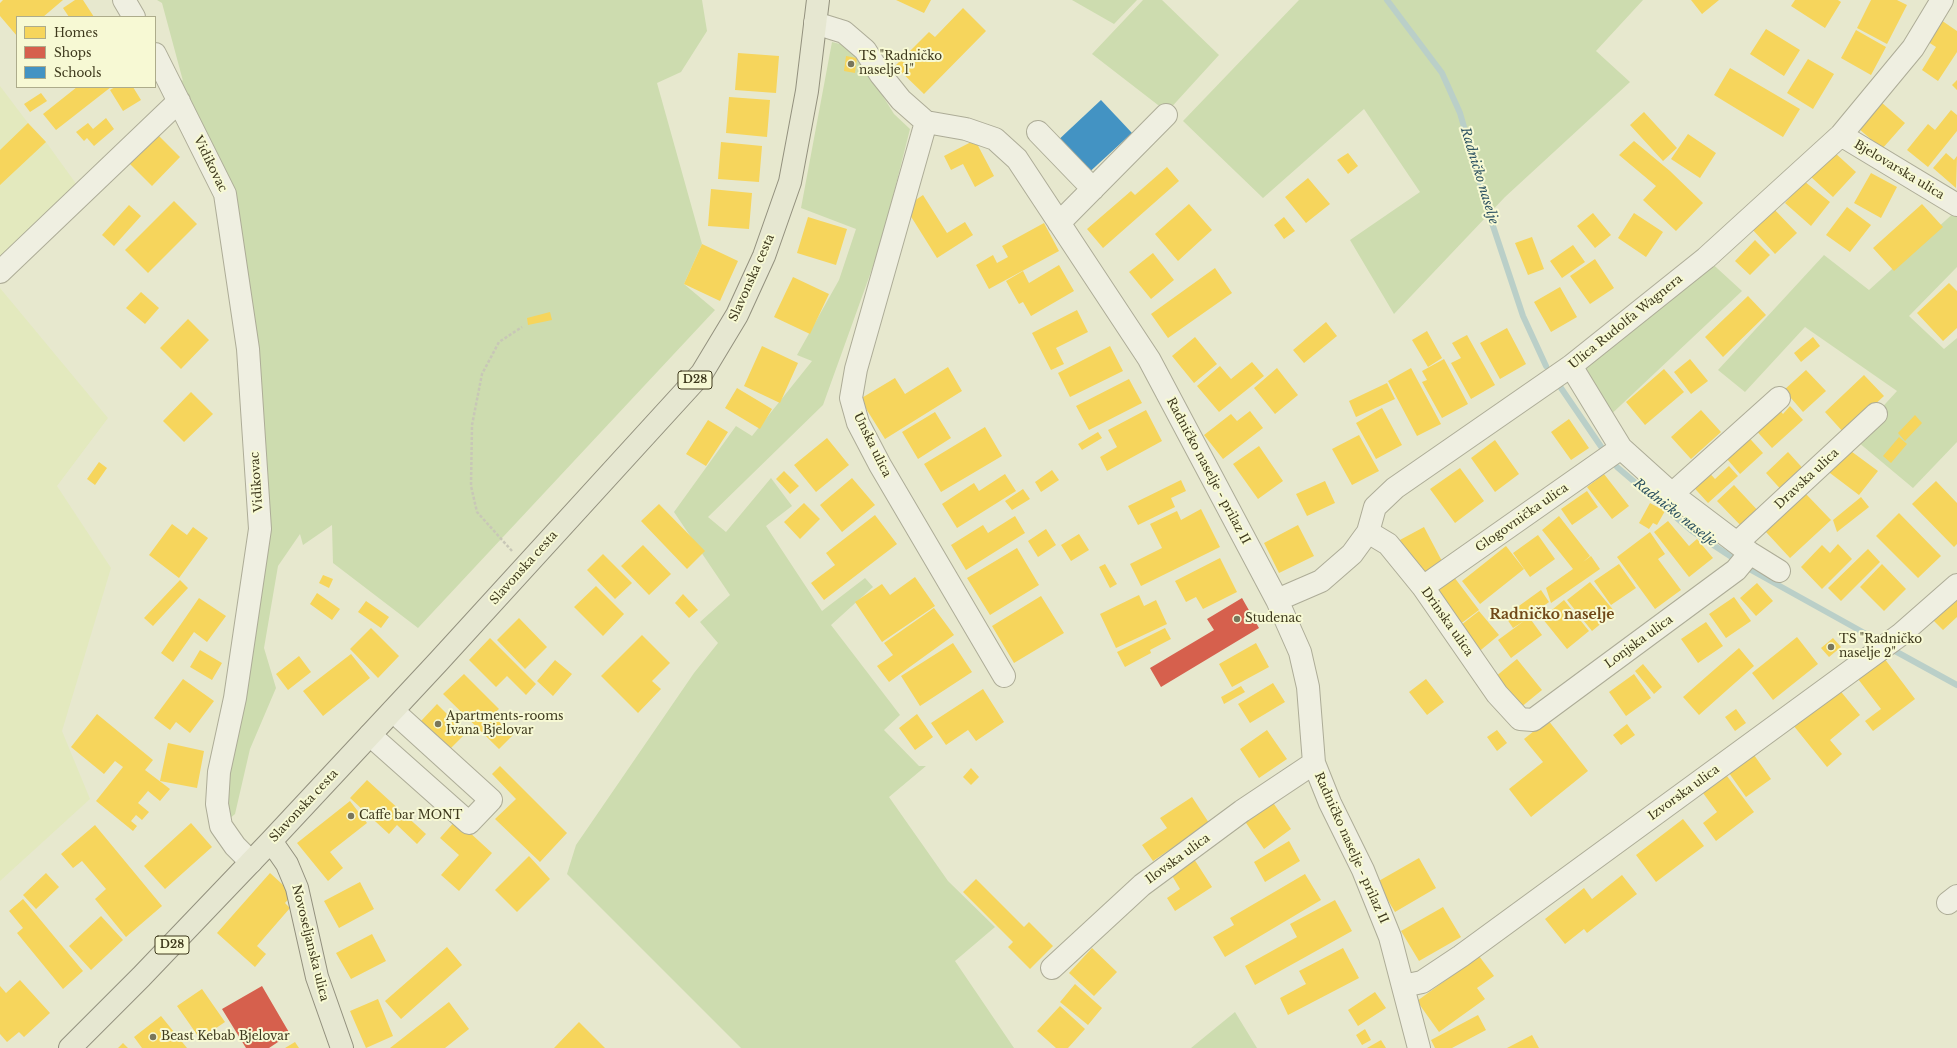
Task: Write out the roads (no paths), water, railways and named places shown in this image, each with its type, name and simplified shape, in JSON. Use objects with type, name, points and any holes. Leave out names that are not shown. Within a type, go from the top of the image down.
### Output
[{"type":"main road","name":"Slavonska cesta","points":[[70,1048],[141,977],[271,841],[527,565],[702,373],[737,315],[764,256],[790,182],[807,91],[818,0]]},
{"type":"main road","name":"Novoseljanska ulica","points":[[271,841],[287,864],[297,888],[317,977],[342,1048]]},
{"type":"street","points":[[124,0],[133,16]]},
{"type":"street","name":"Ulica Rudolfa Wagnera","points":[[1277,600],[1321,581],[1352,554],[1368,532],[1374,507],[1395,488],[1571,366],[1706,258],[1841,135],[1913,48],[1942,0]]},
{"type":"street","points":[[815,23],[844,32],[865,50],[881,75],[901,100],[926,122]]},
{"type":"street","name":"Vidikovac","points":[[156,56],[225,194],[248,349],[260,529],[235,698],[219,772],[217,804],[221,826],[235,846],[251,862]]},
{"type":"street","points":[[0,272],[178,101]]},
{"type":"street","points":[[1059,223],[1166,115]]},
{"type":"street","name":"Radničko naselje - prilaz II","points":[[926,122],[966,129],[995,139],[1017,159],[1149,359],[1277,600],[1300,652],[1308,687],[1314,763],[1330,803],[1363,870],[1390,937],[1419,1048]]},
{"type":"street","name":"Unska ulica","points":[[926,122],[856,369],[851,398],[858,423],[880,465],[1004,676]]},
{"type":"street","points":[[1038,132],[1093,189]]},
{"type":"street","name":"Bjelovarska ulica","points":[[1841,135],[1957,205]]},
{"type":"street","points":[[1571,366],[1621,448],[1672,494],[1744,548],[1779,571]]},
{"type":"street","points":[[1672,494],[1779,398]]},
{"type":"street","name":"Dravska ulica","points":[[1744,548],[1876,414]]},
{"type":"street","name":"Glogovnička ulica","points":[[1423,587],[1621,448]]},
{"type":"street","name":"Drinska ulica","points":[[1368,532],[1388,544],[1423,587],[1497,694],[1520,719]]},
{"type":"street","name":"Lonjska ulica","points":[[1520,719],[1533,720],[1736,570],[1744,548]]},
{"type":"street","name":"Izvorska ulica","points":[[1402,986],[1422,982],[1461,956],[1894,640],[1957,585]]},
{"type":"street","points":[[370,735],[469,823],[491,800],[393,710]]},
{"type":"street","name":"Ilovska ulica","points":[[1052,968],[1142,885],[1242,811],[1314,763]]},
{"type":"waterway","name":"Radničko naselje","points":[[1387,0],[1442,73],[1460,113],[1490,217],[1523,316],[1546,366]]},
{"type":"waterway","name":"Radničko naselje","points":[[1561,388],[1602,448]]},
{"type":"waterway","name":"Radničko naselje","points":[[1617,467],[1692,531],[1733,558]]},
{"type":"waterway","name":"Radničko naselje","points":[[1751,570],[1877,640]]},
{"type":"waterway","name":"Radničko naselje","points":[[1895,651],[1957,685]]},
{"type":"place","name":"TS \"Radničko naselje 1\"","points":[[851,64]]},
{"type":"place","name":"Studenac","points":[[1237,619]]},
{"type":"place","name":"TS \"Radničko naselje 2\"","points":[[1831,647]]},
{"type":"place","name":"Apartments-rooms Ivana Bjelovar","points":[[438,724]]},
{"type":"place","name":"Caffe bar MONT","points":[[351,816]]},
{"type":"place","name":"Beast Kebab Bjelovar","points":[[153,1037]]},
{"type":"district","name":"Radničko naselje","points":[[1552,615]]}]
